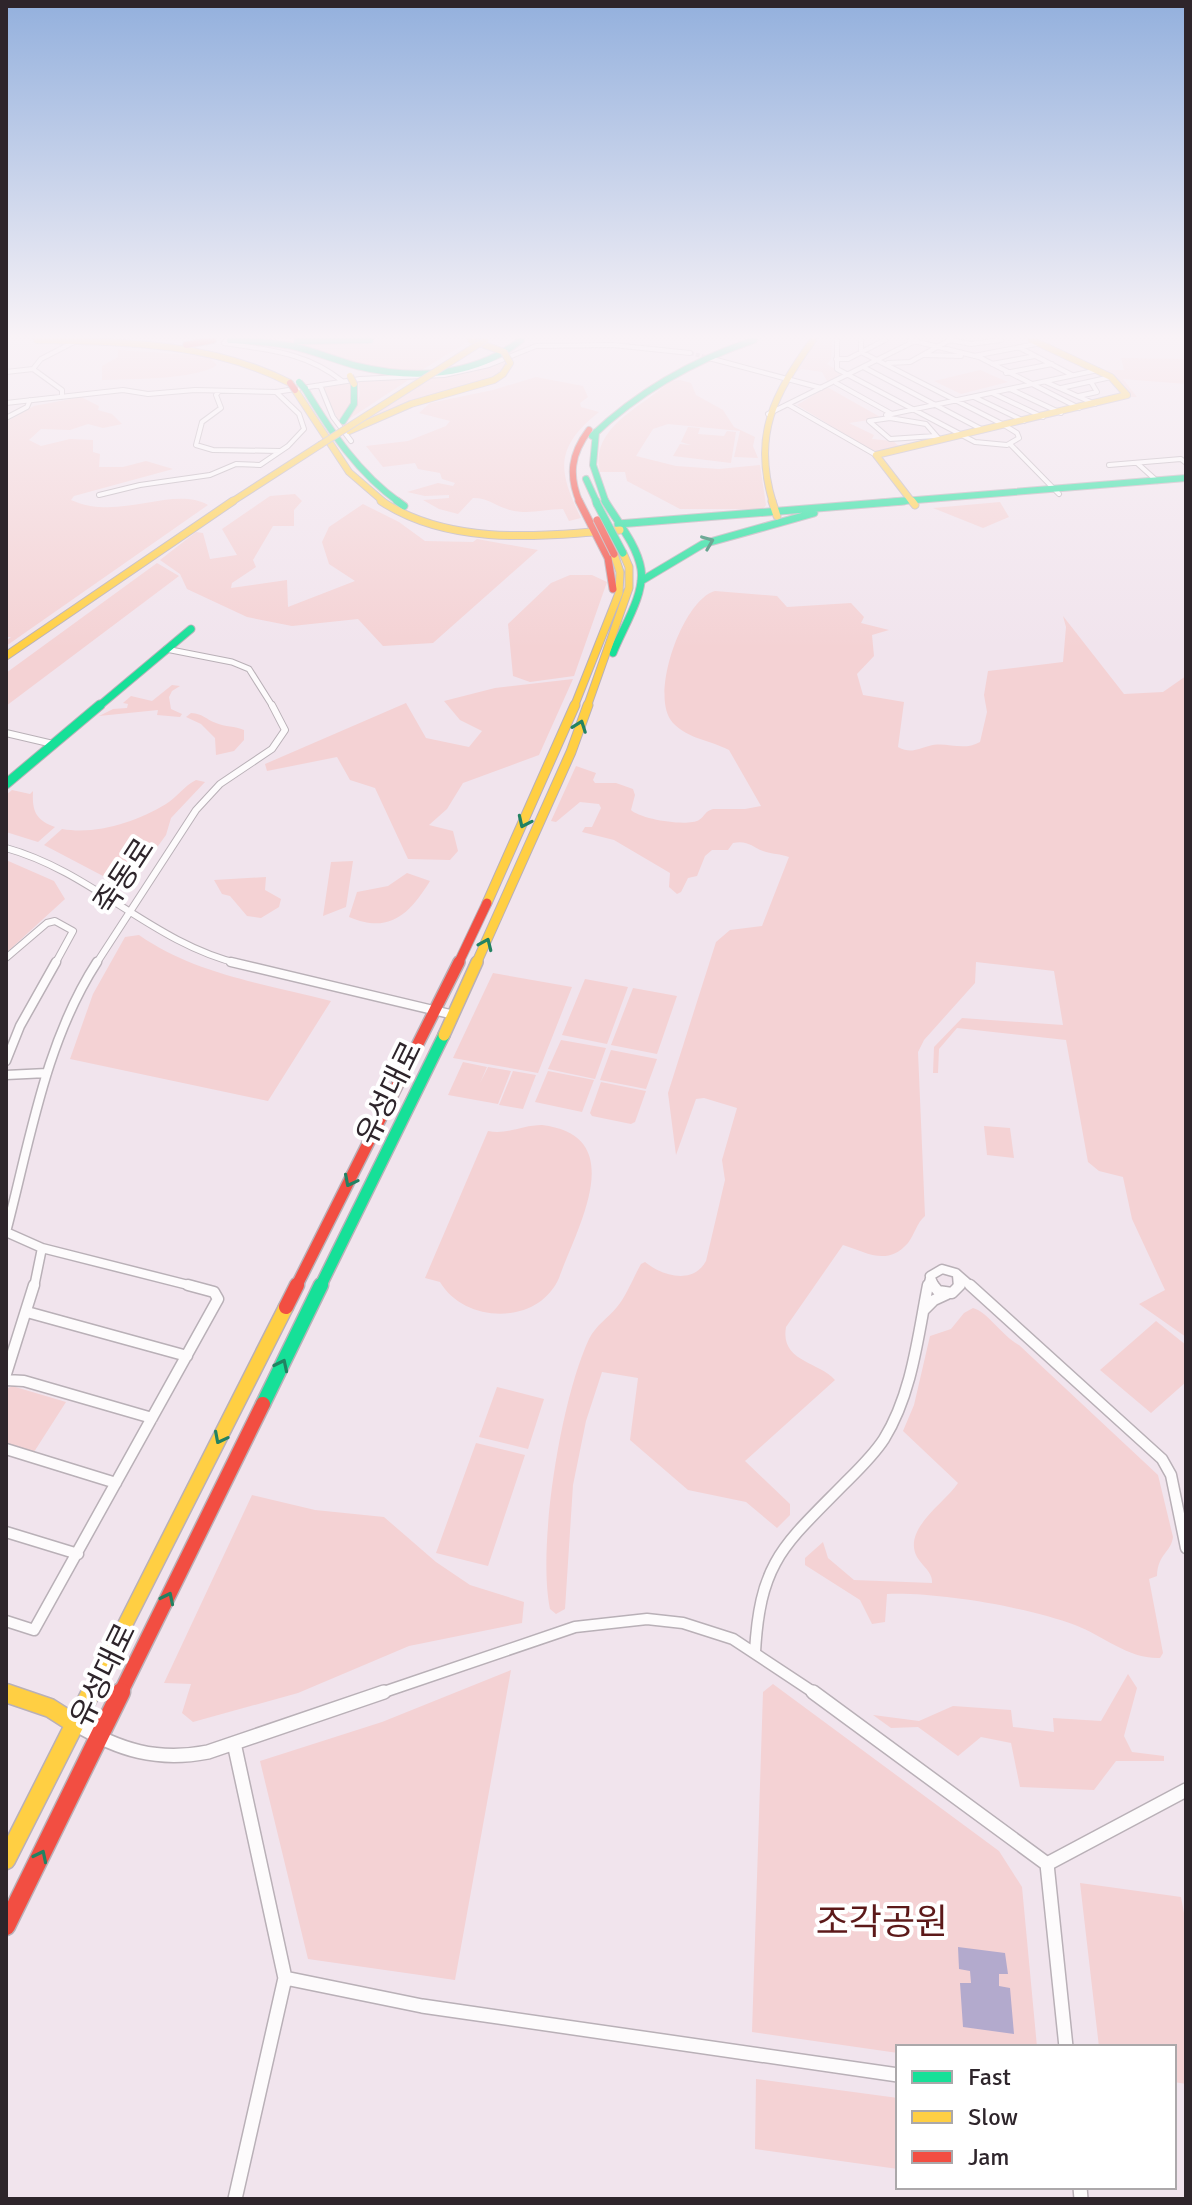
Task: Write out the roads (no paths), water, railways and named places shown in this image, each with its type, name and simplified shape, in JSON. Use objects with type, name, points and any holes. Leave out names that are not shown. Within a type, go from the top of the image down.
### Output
[{"type":"main road","points":[[336,443],[369,491],[386,504],[448,527],[490,533],[593,529],[1186,481]]},
{"type":"main road","points":[[351,443],[377,488],[411,509],[433,517],[512,528],[593,529]]},
{"type":"main road","points":[[581,443],[569,460],[569,472],[610,562],[613,593],[588,654],[587,691]]},
{"type":"main road","name":"유성대로","points":[[6,1926],[454,1015],[568,761],[619,593],[619,554],[575,469],[577,452],[584,443]]},
{"type":"main road","points":[[587,691],[608,665],[641,581],[641,566],[589,467],[591,443]]},
{"type":"main road","points":[[765,443],[762,465],[776,514]]},
{"type":"main road","points":[[913,503],[876,455],[920,443]]},
{"type":"main road","points":[[6,649],[318,444]]},
{"type":"main road","points":[[1056,491],[1186,481]]},
{"type":"main road","points":[[6,656],[239,494]]},
{"type":"main road","points":[[776,514],[913,503]]},
{"type":"main road","points":[[641,581],[675,556],[703,543],[760,524],[814,513]]},
{"type":"main road","points":[[6,784],[191,629]]},
{"type":"main road","name":"유성대로","points":[[6,1860],[436,1012],[587,691]]},
{"type":"main road","points":[[6,1693],[50,1708],[75,1724]]},
{"type":"street","points":[[197,443],[213,450],[281,451]]},
{"type":"street","points":[[99,495],[140,485],[210,475],[236,464],[260,465],[289,443]]},
{"type":"street","points":[[855,443],[876,455]]},
{"type":"street","points":[[982,443],[1010,444],[1056,491]]},
{"type":"street","points":[[1109,465],[1184,460]]},
{"type":"street","points":[[1137,463],[1157,481]]},
{"type":"street","name":"죽동로","points":[[6,1232],[47,1073],[71,1010],[129,912],[196,810],[220,784],[272,749],[285,730],[262,686],[249,669],[232,662],[166,649]]},
{"type":"street","points":[[6,733],[53,744]]},
{"type":"street","points":[[6,848],[28,854],[89,884],[129,912],[206,956],[454,1015]]},
{"type":"street","points":[[6,958],[47,923],[55,921],[73,931],[20,1026],[6,1061]]},
{"type":"street","points":[[6,1075],[47,1073]]},
{"type":"street","points":[[6,1232],[42,1248],[214,1292],[218,1299],[34,1630],[6,1621]]},
{"type":"street","points":[[42,1248],[27,1312],[6,1377],[152,1418]]},
{"type":"street","points":[[755,1652],[757,1604],[765,1575],[784,1546],[870,1458],[886,1436],[900,1404],[930,1278],[932,1272],[941,1269],[957,1275],[1162,1459],[1171,1475],[1186,1548]]},
{"type":"street","points":[[922,1314],[931,1302],[960,1286],[957,1275]]},
{"type":"street","points":[[930,1278],[934,1288],[981,1297]]},
{"type":"street","points":[[27,1312],[187,1356]]},
{"type":"street","points":[[6,1449],[116,1483]]},
{"type":"street","points":[[6,1532],[78,1554]]},
{"type":"street","points":[[75,1724],[124,1750],[157,1758],[193,1756],[563,1631],[606,1620],[644,1618],[693,1625],[733,1638],[755,1652],[1047,1864],[1066,2045]]},
{"type":"street","points":[[234,1743],[285,1978],[235,2199]]},
{"type":"street","points":[[1047,1864],[1186,1790]]},
{"type":"street","points":[[285,1978],[422,2006],[896,2075]]},
{"type":"park label","name":"조각공원","points":[[882,1921]]}]
